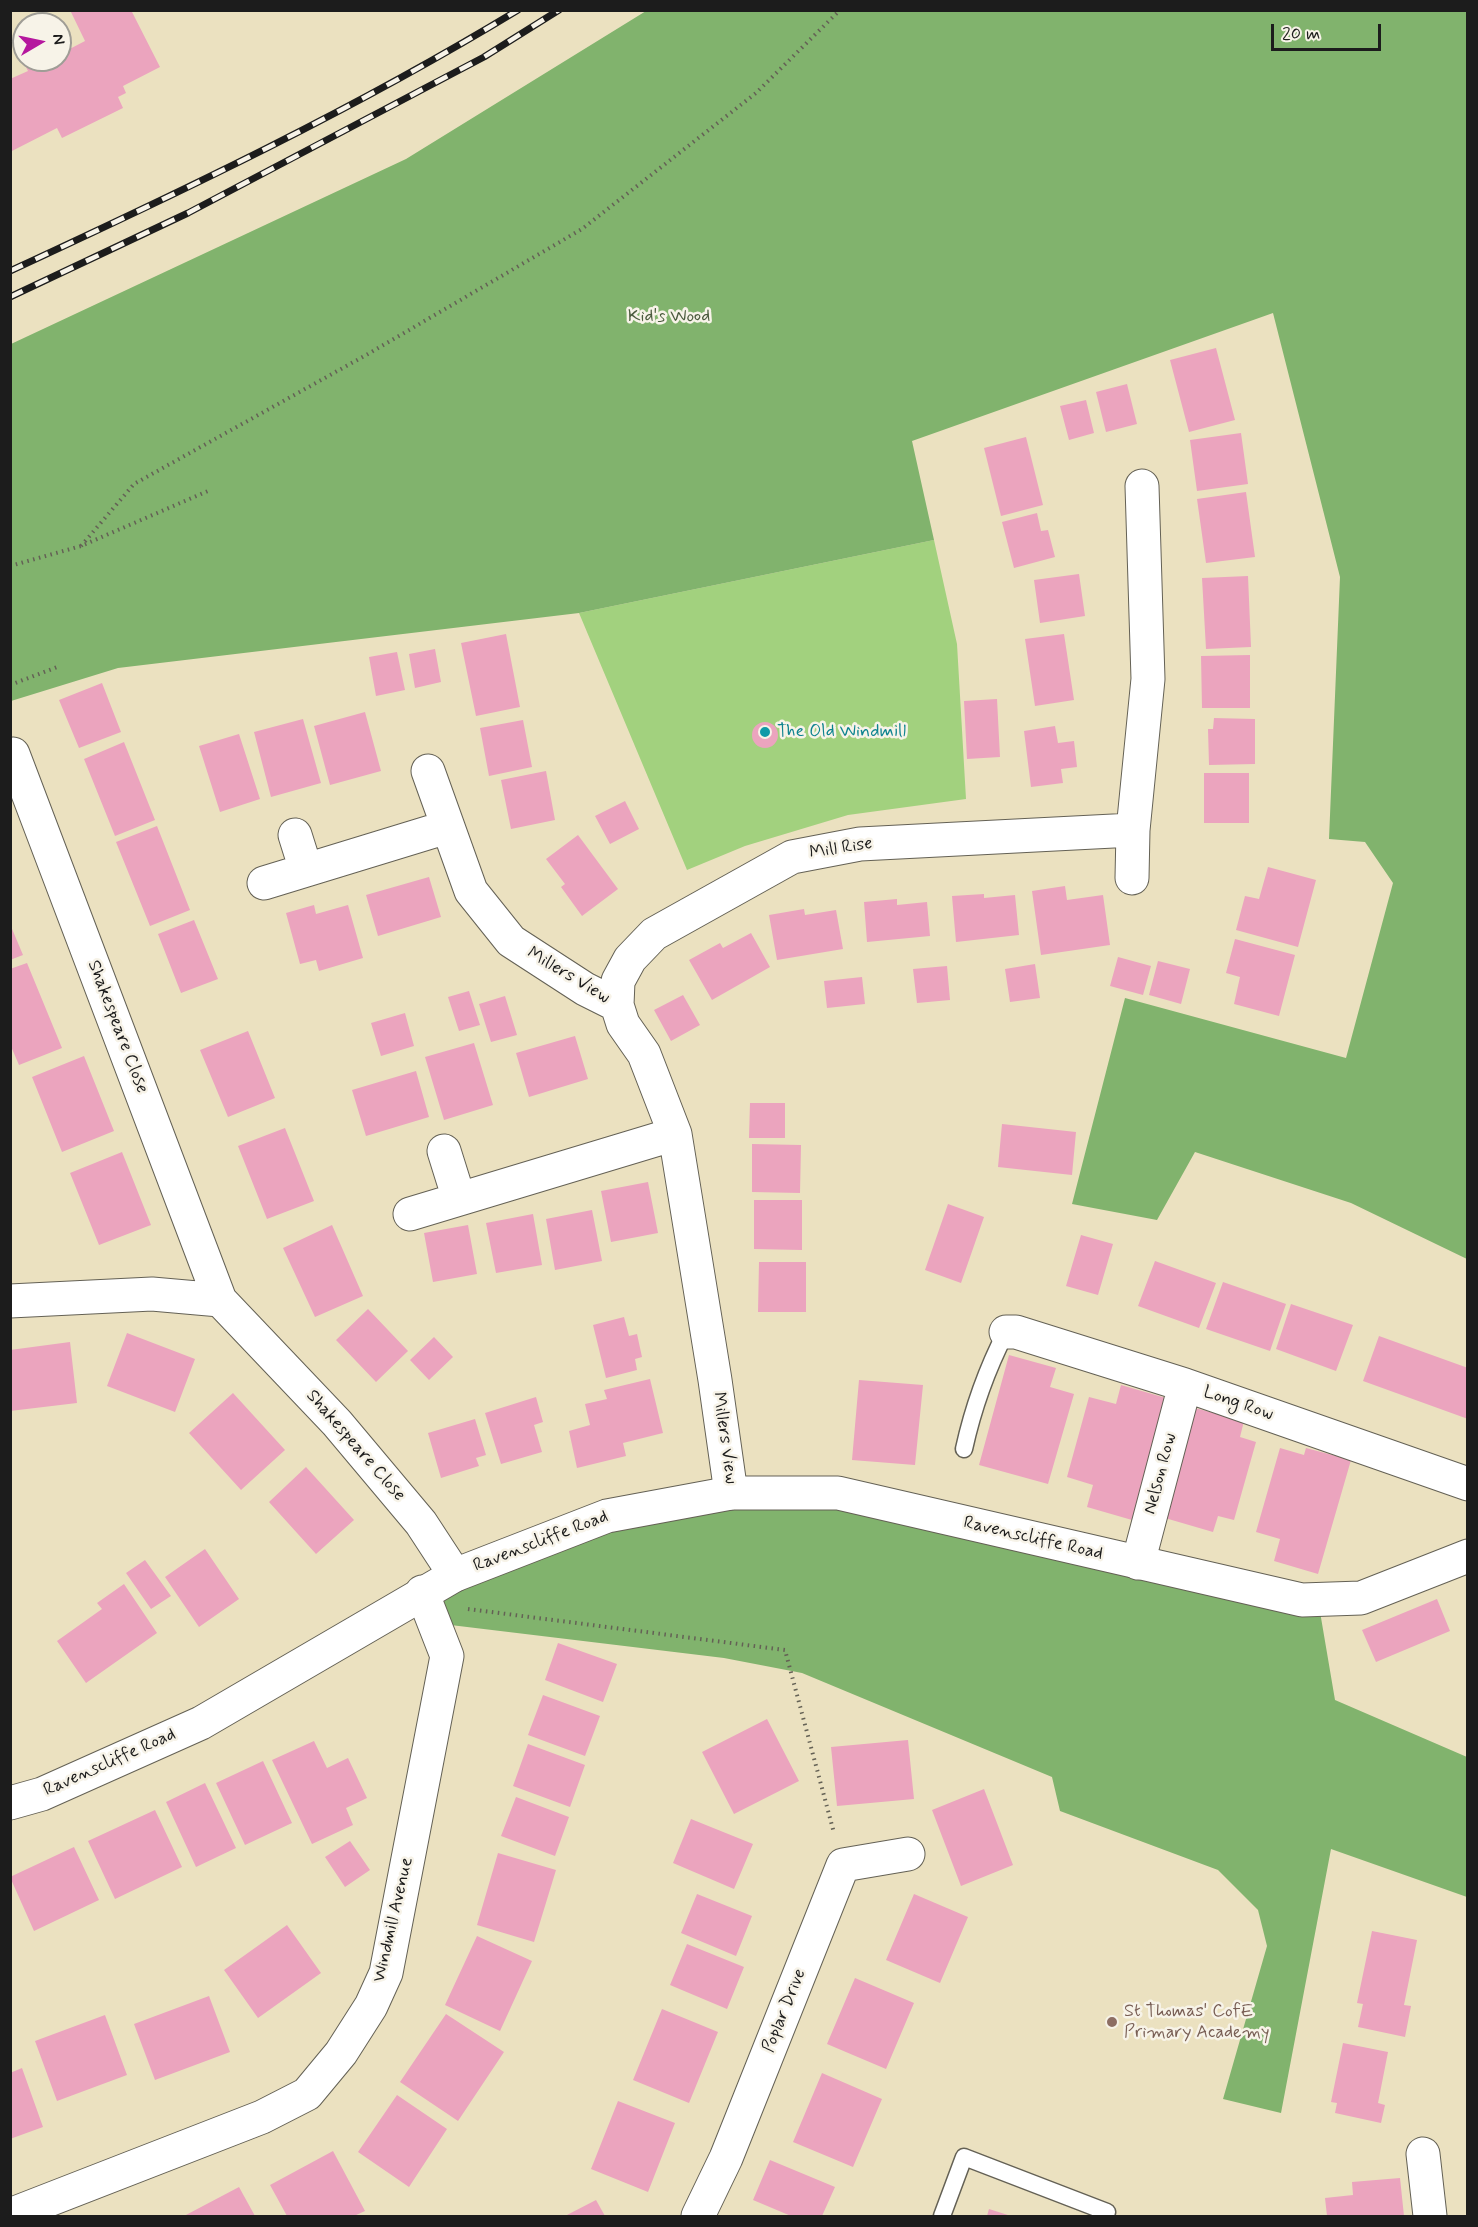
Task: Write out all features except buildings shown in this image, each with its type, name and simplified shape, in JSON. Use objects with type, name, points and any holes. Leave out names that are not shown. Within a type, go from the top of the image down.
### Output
[{"type":"street","points":[[1132,878],[1133,830],[1148,679],[1142,486]]},
{"type":"street","name":"Shakespeare Close","points":[[13,754],[220,1300],[338,1423],[421,1523],[455,1575]]},
{"type":"street","name":"Millers View","points":[[428,771],[471,891],[511,941],[585,988],[617,1005],[623,1024],[644,1054],[675,1134],[731,1493]]},
{"type":"street","points":[[264,883],[447,827]]},
{"type":"street","name":"Mill Rise","points":[[617,1005],[618,981],[630,959],[654,934],[792,857],[860,844],[1133,830]]},
{"type":"street","points":[[295,835],[306,870]]},
{"type":"street","points":[[410,1214],[675,1134]]},
{"type":"street","points":[[444,1151],[459,1199]]},
{"type":"street","points":[[10,1301],[152,1294],[220,1300]]},
{"type":"street","name":"Long Row","points":[[1006,1332],[1016,1332],[1185,1385],[1467,1484]]},
{"type":"street","name":"Nelson Row","points":[[1138,1563],[1185,1385]]},
{"type":"street","name":"Ravenscliffe Road","points":[[10,1803],[42,1794],[201,1723],[425,1598],[455,1575],[607,1516],[731,1493],[838,1493],[1302,1600],[1361,1598],[1467,1556]]},
{"type":"street","name":"Windmill Avenue","points":[[10,2215],[262,2116],[307,2094],[341,2053],[371,2006],[386,1973],[447,1656],[425,1598]]},
{"type":"street","points":[[843,1865],[908,1854]]},
{"type":"street","name":"Poplar Drive","points":[[703,2215],[843,1865]]},
{"type":"street","points":[[1423,2154],[1430,2217]]},
{"type":"lane","points":[[964,1449],[976,1405],[1006,1332]]},
{"type":"lane","points":[[942,2217],[964,2157],[1107,2212]]},
{"type":"path","points":[[81,546],[134,484],[368,354],[582,229],[756,93],[840,10]]},
{"type":"path","points":[[10,566],[81,546],[208,491]]},
{"type":"path","points":[[10,685],[60,666]]},
{"type":"path","points":[[425,1598],[785,1650],[843,1865]]},
{"type":"green space","name":"Kid's Wood","points":[[646,11],[1467,11],[1467,1259],[1351,1203],[1195,1152],[1157,1220],[1072,1204],[1125,998],[1346,1058],[1393,883],[1365,842],[1329,839],[1340,577],[1273,313],[912,441],[934,540],[579,613],[118,668],[11,701],[11,344],[406,159]]},
{"type":"green space","points":[[934,540],[957,644],[966,799],[848,815],[745,846],[687,870],[579,613]]},
{"type":"green space","points":[[838,1493],[1318,1600],[1335,1700],[1467,1757],[1467,1897],[1331,1849],[1281,2113],[1223,2099],[1267,1946],[1258,1910],[1218,1870],[1060,1811],[1052,1777],[802,1673],[724,1658],[434,1623],[422,1592],[607,1516]]},
{"type":"railway","points":[[10,271],[268,148],[394,81],[518,10]]},
{"type":"railway","points":[[10,297],[188,213],[484,57],[559,10]]},
{"type":"place","name":"The Old Windmill","points":[[765,732]]},
{"type":"place","name":"St Thomas' CofE Primary Academy","points":[[1112,2022]]}]
